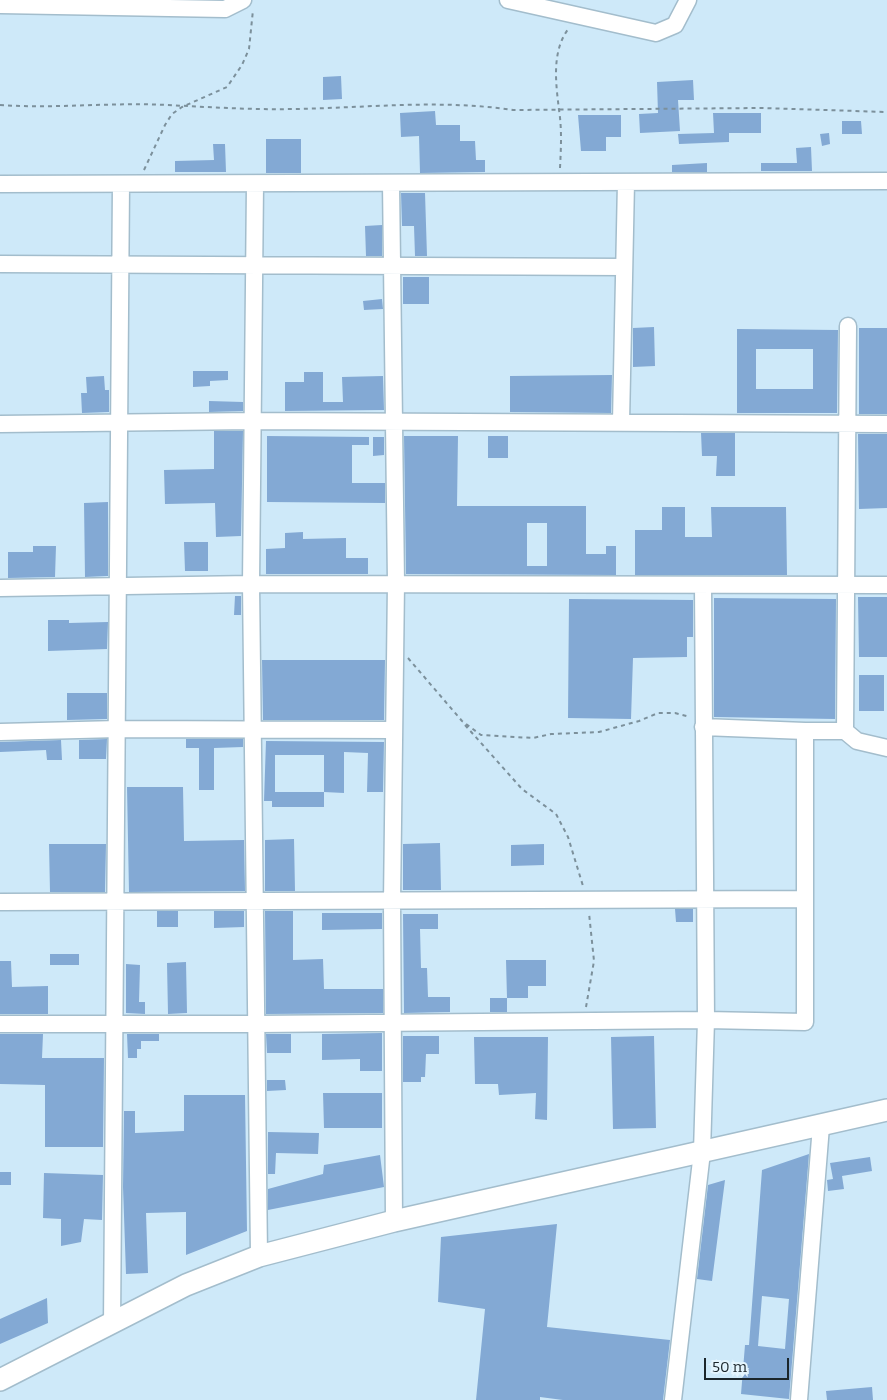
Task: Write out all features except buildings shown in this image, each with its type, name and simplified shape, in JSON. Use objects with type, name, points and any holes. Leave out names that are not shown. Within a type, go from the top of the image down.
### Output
[{"type":"main road","points":[[0,1380],[186,1285],[259,1256],[394,1221],[887,1110]]},
{"type":"street","points":[[508,0],[656,33],[675,25],[688,0]]},
{"type":"street","points":[[0,5],[225,9],[248,3]]},
{"type":"street","points":[[0,184],[887,181]]},
{"type":"street","points":[[621,422],[626,182]]},
{"type":"street","points":[[391,183],[396,583],[392,902],[394,1221]]},
{"type":"street","points":[[112,1323],[118,729],[120,265],[128,184]]},
{"type":"street","points":[[255,184],[251,584],[259,1256]]},
{"type":"street","points":[[0,264],[624,267]]},
{"type":"street","points":[[845,731],[848,326]]},
{"type":"street","points":[[0,424],[253,421],[887,424]]},
{"type":"street","points":[[0,588],[118,585],[396,583],[887,585]]},
{"type":"street","points":[[673,1400],[702,1152],[706,1020],[703,585]]},
{"type":"street","points":[[703,727],[845,731],[857,741],[887,748]]},
{"type":"street","points":[[0,732],[118,729],[394,730]]},
{"type":"street","points":[[0,1024],[706,1020],[805,1022],[805,731]]},
{"type":"street","points":[[0,902],[804,899]]},
{"type":"street","points":[[799,1400],[821,1126]]},
{"type":"path","points":[[128,184],[144,170],[172,114],[182,107],[227,87],[242,65],[249,49],[248,3]]},
{"type":"path","points":[[559,182],[562,142],[555,85],[557,58],[563,35],[571,25],[584,16]]},
{"type":"path","points":[[0,106],[182,107],[291,110],[426,103],[474,104],[512,110],[761,108],[887,112]]},
{"type":"path","points":[[395,631],[404,653],[522,789],[556,814],[568,838],[587,901],[593,931],[594,961],[584,1021]]},
{"type":"path","points":[[462,721],[481,735],[533,738],[551,734],[599,732],[639,721],[658,713],[690,717],[703,727]]}]
